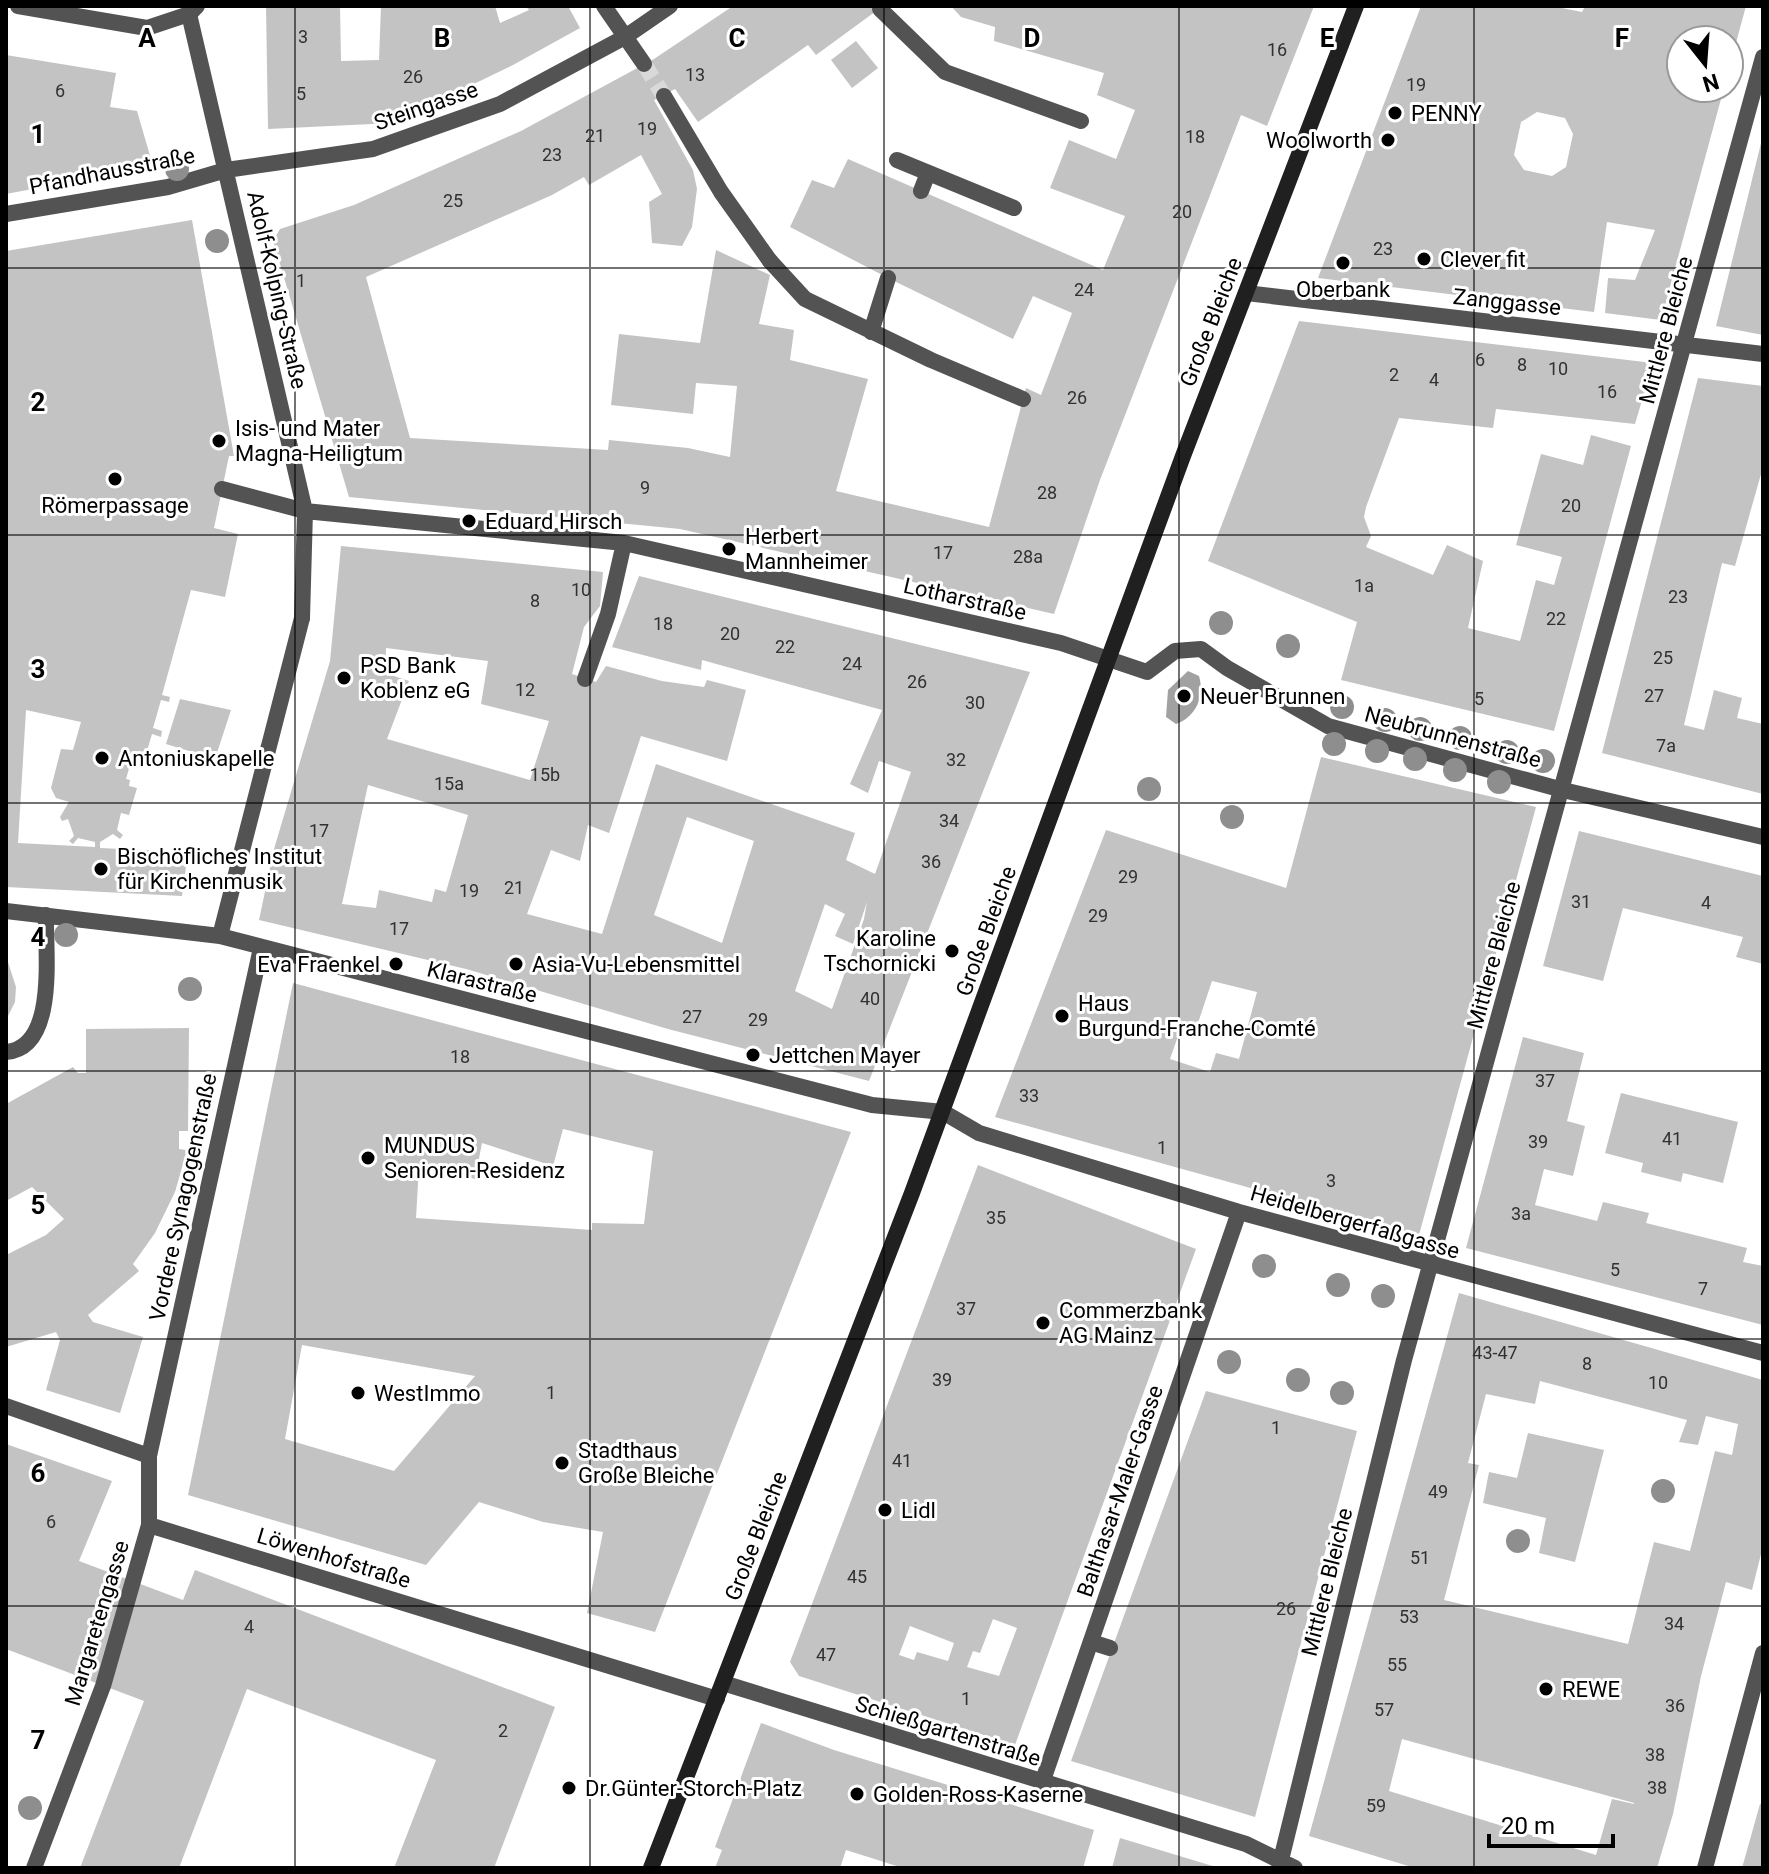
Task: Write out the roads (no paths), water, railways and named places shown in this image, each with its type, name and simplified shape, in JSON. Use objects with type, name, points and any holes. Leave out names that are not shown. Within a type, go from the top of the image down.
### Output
[{"type":"main road","name":"Große Bleiche","points":[[651,1868],[943,1112],[1109,658],[1356,6]]},
{"type":"street","points":[[18,6],[147,28],[193,10]]},
{"type":"street","points":[[604,6],[644,64]]},
{"type":"street","name":"Steingasse","points":[[226,170],[373,149],[440,128],[500,104],[625,37],[670,6]]},
{"type":"street","points":[[880,9],[945,72],[1081,121]]},
{"type":"street","name":"Adolf-Kolping-Straße","points":[[193,10],[226,170],[305,511],[302,618],[220,936]]},
{"type":"street","name":"Mittlere Bleiche","points":[[1285,1866],[1431,1266],[1763,57]]},
{"type":"street","points":[[664,96],[721,192],[770,261],[805,299],[871,332],[1023,399]]},
{"type":"street","points":[[897,160],[1014,208]]},
{"type":"street","name":"Pfandhausstraße","points":[[6,214],[168,187],[226,170]]},
{"type":"street","points":[[921,191],[928,173]]},
{"type":"street","points":[[871,332],[888,278]]},
{"type":"street","name":"Zanggasse","points":[[1246,293],[1763,354]]},
{"type":"street","name":"Lotharstraße","points":[[222,489],[305,511],[624,543],[1042,639],[1109,658]]},
{"type":"street","points":[[585,679],[608,614],[624,543]]},
{"type":"street","name":"Neubrunnenstraße","points":[[1109,658],[1147,672],[1175,651],[1201,649],[1328,726],[1563,790],[1763,837]]},
{"type":"street","name":"Klarastraße","points":[[6,911],[220,936],[872,1105],[943,1112]]},
{"type":"street","points":[[6,1052],[18,1051],[35,1035],[45,1004],[46,915]]},
{"type":"street","name":"Vordere Synagogenstraße","points":[[149,1456],[261,948]]},
{"type":"street","name":"Heidelbergerfaßgasse","points":[[943,1112],[979,1133],[1239,1212],[1763,1353]]},
{"type":"street","name":"Balthasar-Maler-Gasse","points":[[1042,1783],[1239,1212]]},
{"type":"street","points":[[6,1406],[149,1456],[149,1525]]},
{"type":"street","name":"Löwenhofstraße","points":[[149,1525],[720,1691]]},
{"type":"street","name":"Margaretengasse","points":[[34,1868],[103,1686],[149,1525]]},
{"type":"street","points":[[1091,1642],[1110,1648]]},
{"type":"street","points":[[1705,1868],[1763,1653]]},
{"type":"street","name":"Schießgartenstraße","points":[[720,1691],[1246,1844],[1285,1866]]},
{"type":"tunnel","points":[[644,64],[664,96]]},
{"type":"place","name":"PENNY","points":[[1395,113]]},
{"type":"place","name":"Woolworth","points":[[1388,140]]},
{"type":"place","name":"Clever fit","points":[[1424,259]]},
{"type":"place","name":"Oberbank","points":[[1343,263]]},
{"type":"place","name":"Isis- und Mater Magna-Heiligtum","points":[[219,441]]},
{"type":"place","name":"Römerpassage","points":[[115,479]]},
{"type":"place","name":"Eduard Hirsch","points":[[469,521]]},
{"type":"place","name":"Herbert Mannheimer","points":[[729,549]]},
{"type":"place","name":"PSD Bank Koblenz eG","points":[[344,678]]},
{"type":"place","name":"Neuer Brunnen","points":[[1184,696]]},
{"type":"place","name":"Antoniuskapelle","points":[[102,758]]},
{"type":"place","name":"Bischöfliches Institut für Kirchenmusik","points":[[101,869]]},
{"type":"place","name":"Karoline Tschornicki","points":[[952,951]]},
{"type":"place","name":"Eva Fraenkel","points":[[396,964]]},
{"type":"place","name":"Asia-Vu-Lebensmittel","points":[[516,964]]},
{"type":"place","name":"Haus Burgund-Franche-Comté","points":[[1062,1016]]},
{"type":"place","name":"Jettchen Mayer","points":[[753,1055]]},
{"type":"place","name":"MUNDUS Senioren-Residenz","points":[[368,1158]]},
{"type":"place","name":"Commerzbank AG Mainz","points":[[1043,1323]]},
{"type":"place","name":"WestImmo","points":[[358,1393]]},
{"type":"place","name":"Stadthaus Große Bleiche","points":[[562,1463]]},
{"type":"place","name":"Lidl","points":[[885,1510]]},
{"type":"place","name":"REWE","points":[[1546,1689]]},
{"type":"place","name":"Dr.Günter-Storch-Platz","points":[[569,1788]]},
{"type":"place","name":"Golden-Ross-Kaserne","points":[[857,1794]]}]
